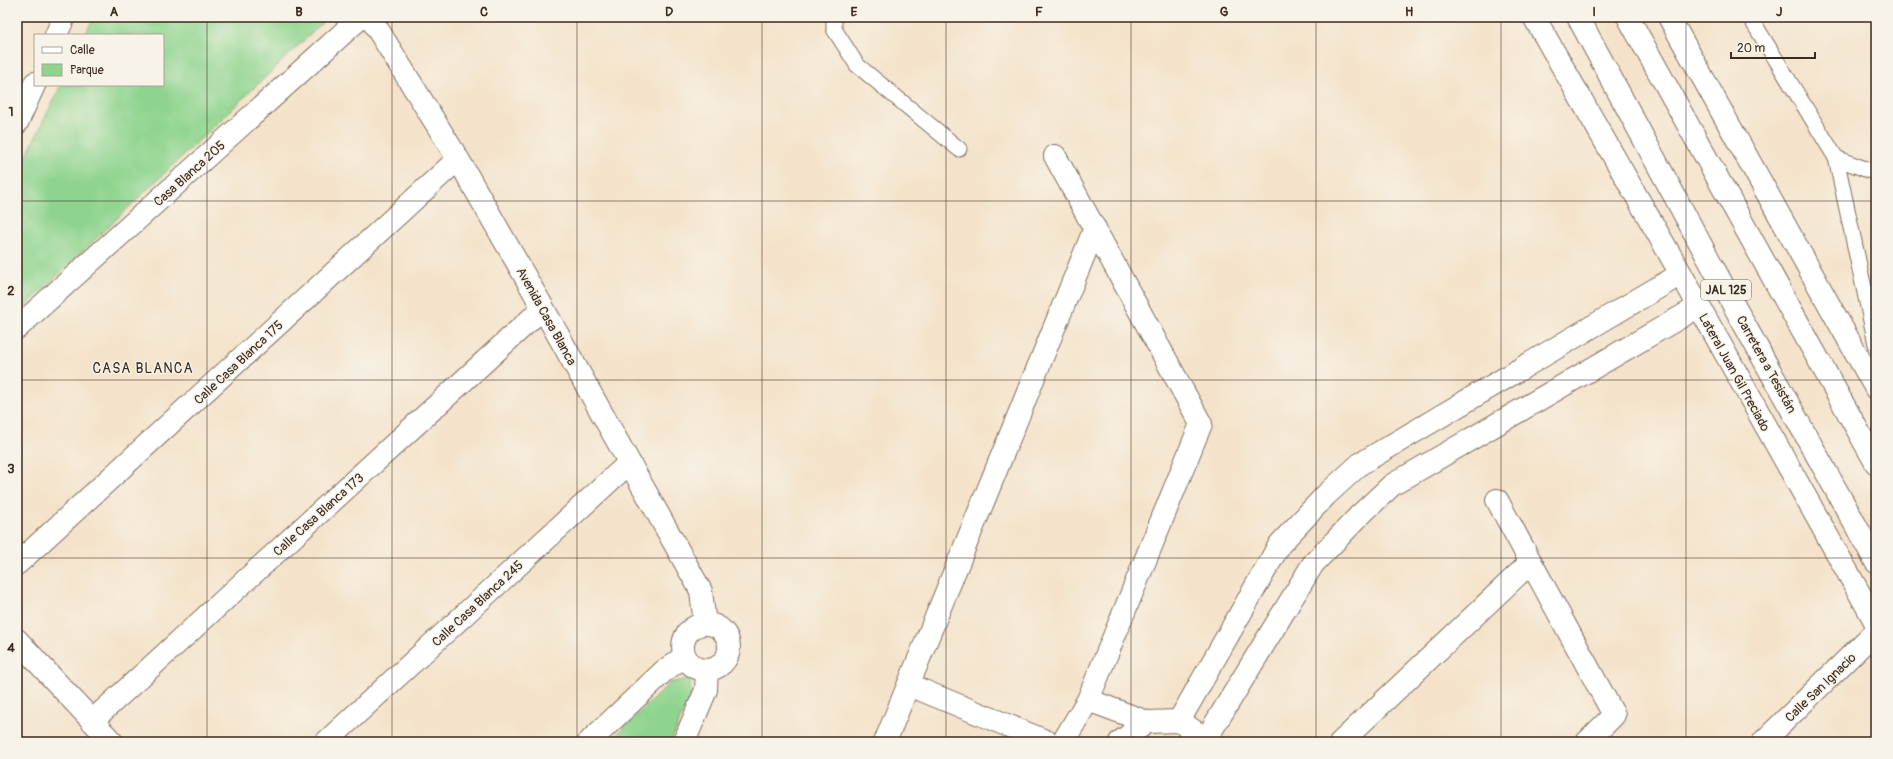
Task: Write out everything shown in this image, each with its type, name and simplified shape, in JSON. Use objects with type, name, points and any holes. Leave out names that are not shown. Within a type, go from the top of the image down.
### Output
[{"type":"street","points":[[56,34],[64,17]]},
{"type":"street","name":"Casa Blanca 205","points":[[17,328],[361,17]]},
{"type":"street","name":"Avenida Casa Blanca","points":[[370,17],[458,159],[543,308],[700,591],[705,624]]},
{"type":"street","name":"Lateral Juan Gil Preciado","points":[[1534,17],[1681,274],[1698,307],[1876,623]]},
{"type":"street","name":"Carretera a Tesistán","points":[[1578,17],[1876,562]]},
{"type":"street","points":[[1628,17],[1876,463]]},
{"type":"street","points":[[1668,17],[1876,389]]},
{"type":"street","points":[[17,123],[34,85]]},
{"type":"street","points":[[1055,156],[1201,424],[1088,700],[1063,742]]},
{"type":"street","name":"Calle Casa Blanca 175","points":[[17,564],[458,159]]},
{"type":"street","points":[[886,742],[1094,228]]},
{"type":"street","points":[[1179,721],[1280,544],[1326,495],[1360,464],[1681,274]]},
{"type":"street","points":[[1088,700],[1147,722],[1179,721],[1206,741],[1313,564],[1392,484],[1698,307]]},
{"type":"street","name":"Calle Casa Blanca 173","points":[[92,721],[543,308]]},
{"type":"street","name":"Calle Casa Blanca 245","points":[[326,742],[629,464]]},
{"type":"street","points":[[1497,500],[1614,715],[1587,742]]},
{"type":"street","points":[[1341,742],[1531,562]]},
{"type":"street","points":[[705,624],[714,625],[722,630],[727,637],[729,646],[728,655],[723,663],[716,668],[707,670],[698,668],[690,663],[685,656],[683,647],[684,638],[689,631],[696,625],[705,624]]},
{"type":"street","name":"Calle San Ignacio","points":[[1763,742],[1876,631]]},
{"type":"street","points":[[17,640],[112,742]]},
{"type":"street","points":[[589,742],[664,671],[685,656]]},
{"type":"street","points":[[684,742],[706,690],[707,670]]},
{"type":"street","points":[[909,685],[1048,742]]},
{"type":"street","points":[[1120,742],[1147,722]]},
{"type":"lane","points":[[834,17],[834,29],[857,65],[959,149]]},
{"type":"lane","points":[[1750,17],[1836,158],[1876,344]]},
{"type":"lane","points":[[1836,158],[1876,173]]},
{"type":"green space","points":[[94,17],[319,17],[322,23],[17,314],[17,175],[61,86],[164,86],[164,34],[86,34]]},
{"type":"green space","points":[[690,679],[691,694],[671,742],[609,742],[671,682]]},
{"type":"district","name":"CASA BLANCA","points":[[143,368]]}]
